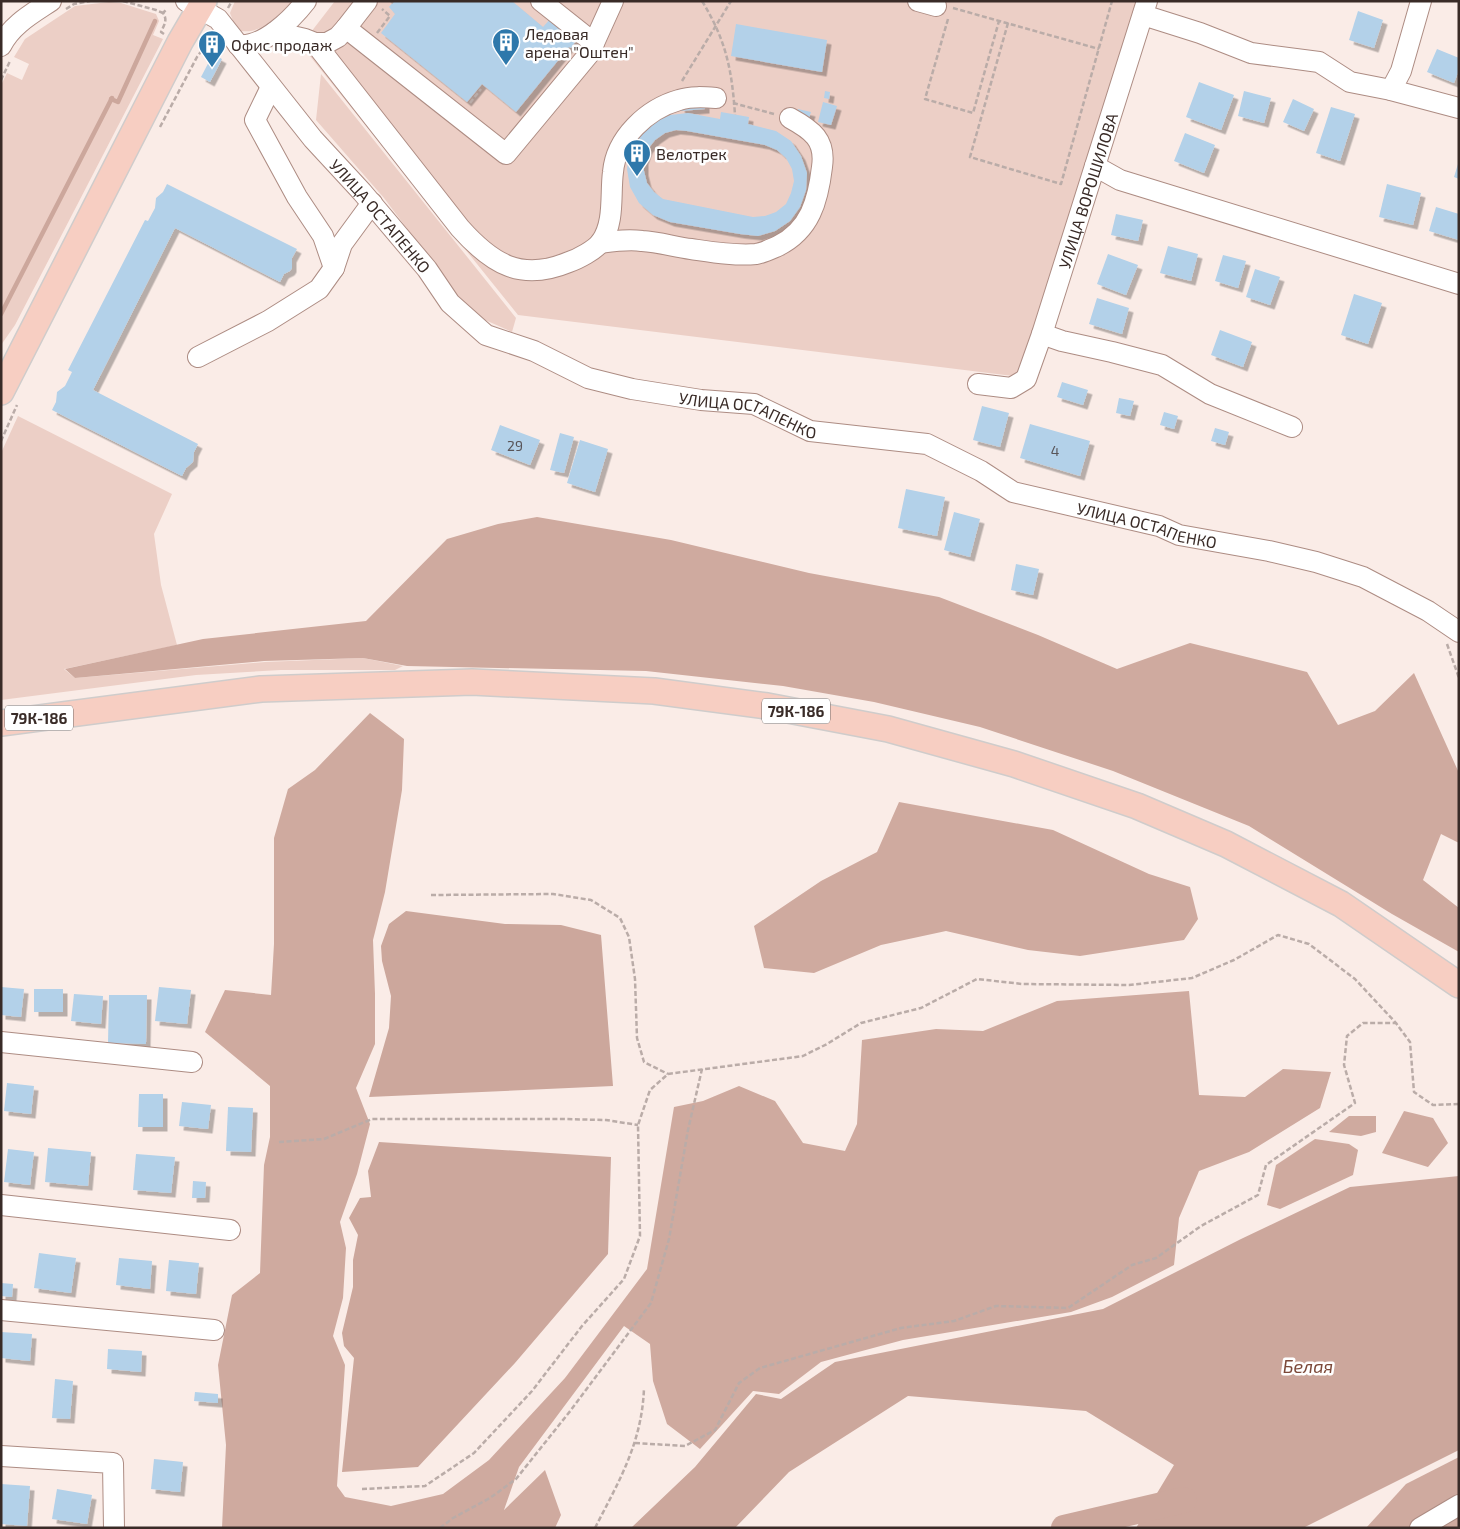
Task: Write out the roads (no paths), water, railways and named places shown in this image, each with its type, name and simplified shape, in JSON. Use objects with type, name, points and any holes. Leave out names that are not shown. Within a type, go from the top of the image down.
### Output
[{"type":"main road","points":[[1,392],[180,42],[196,4]]},
{"type":"main road","name":"79К-186","points":[[1,723],[261,689],[472,682],[654,691],[767,706],[888,730],[1014,764],[1137,806],[1226,844],[1341,904],[1459,985]]},
{"type":"main road","points":[[1,709],[169,688],[261,689]]},
{"type":"main road","points":[[1,736],[170,711],[261,689]]},
{"type":"street","points":[[238,45],[245,46],[275,32],[292,19],[306,1]]},
{"type":"street","points":[[541,1],[594,43]]},
{"type":"street","points":[[346,28],[506,154],[588,54],[613,1]]},
{"type":"street","points":[[1391,90],[1401,70],[1421,1]]},
{"type":"street","points":[[275,32],[315,43],[327,43],[338,37],[372,3]]},
{"type":"street","name":"УЛИЦА ОСТАПЕНКО","points":[[196,4],[218,19],[313,139],[372,203],[427,269],[450,303],[486,335],[534,351],[588,378],[632,390],[701,400],[754,404],[810,431],[927,444],[981,471],[1013,492],[1159,526],[1179,535],[1269,550],[1316,562],[1363,577],[1400,595],[1438,617],[1459,632]]},
{"type":"street","points":[[6,52],[14,28],[27,17],[56,8]]},
{"type":"street","points":[[1145,8],[1200,33],[1251,53],[1319,62],[1350,82],[1391,90],[1459,108]]},
{"type":"street","name":"УЛИЦА ВОРОШИЛОВА","points":[[978,384],[1011,388],[1026,379],[1145,8]]},
{"type":"street","points":[[315,43],[475,245],[488,256],[518,270],[538,271],[557,268],[579,258],[600,242],[607,228],[610,215],[613,169],[616,156],[630,132],[646,117],[667,104],[690,98],[716,98]]},
{"type":"street","points":[[272,87],[255,120],[297,197],[323,236],[334,268]]},
{"type":"street","points":[[600,242],[644,241],[691,249],[739,254],[758,254],[787,242],[799,232],[810,216],[817,199],[823,159],[821,145],[815,135],[790,118]]},
{"type":"street","points":[[1095,166],[1120,180],[1459,284]]},
{"type":"street","points":[[198,357],[268,321],[319,289],[334,268],[342,244],[372,203]]},
{"type":"street","points":[[1042,334],[1162,365],[1210,394],[1292,427]]},
{"type":"street","points":[[1,1042],[192,1062]]},
{"type":"street","points":[[1,1205],[230,1230]]},
{"type":"street","points":[[1,1310],[214,1330]]},
{"type":"street","points":[[1,1456],[112,1463],[114,1528]]},
{"type":"street","points":[[1420,1528],[1459,1505]]},
{"type":"water","points":[[406,911],[505,924],[561,925],[601,935],[613,1086],[369,1097],[389,1028],[391,996],[382,961],[381,946],[389,924]]},
{"type":"water","points":[[379,1142],[611,1157],[608,1254],[515,1363],[418,1467],[342,1472],[354,1358],[344,1346],[342,1333],[353,1287],[353,1260],[358,1235],[349,1218],[360,1198],[371,1197],[368,1171]]},
{"type":"water","name":"Белая","points":[[1459,1176],[1459,1450],[1303,1528],[1136,1528],[1174,1465],[1086,1411],[908,1396],[789,1472],[735,1528],[631,1528],[695,1467],[756,1394],[781,1399],[835,1362],[1103,1309],[1241,1239],[1350,1187]]},
{"type":"waterway","points":[[111,99],[118,102],[155,21]]},
{"type":"waterway","points":[[1,314],[112,98]]},
{"type":"waterway","name":"Белая","points":[[1064,1528],[1184,1500]]},
{"type":"place","name":"Ледовая арена \"Оштен\"","points":[[506,66]]},
{"type":"place","name":"Офис продаж","points":[[212,68]]},
{"type":"place","name":"Велотрек","points":[[637,177]]}]
